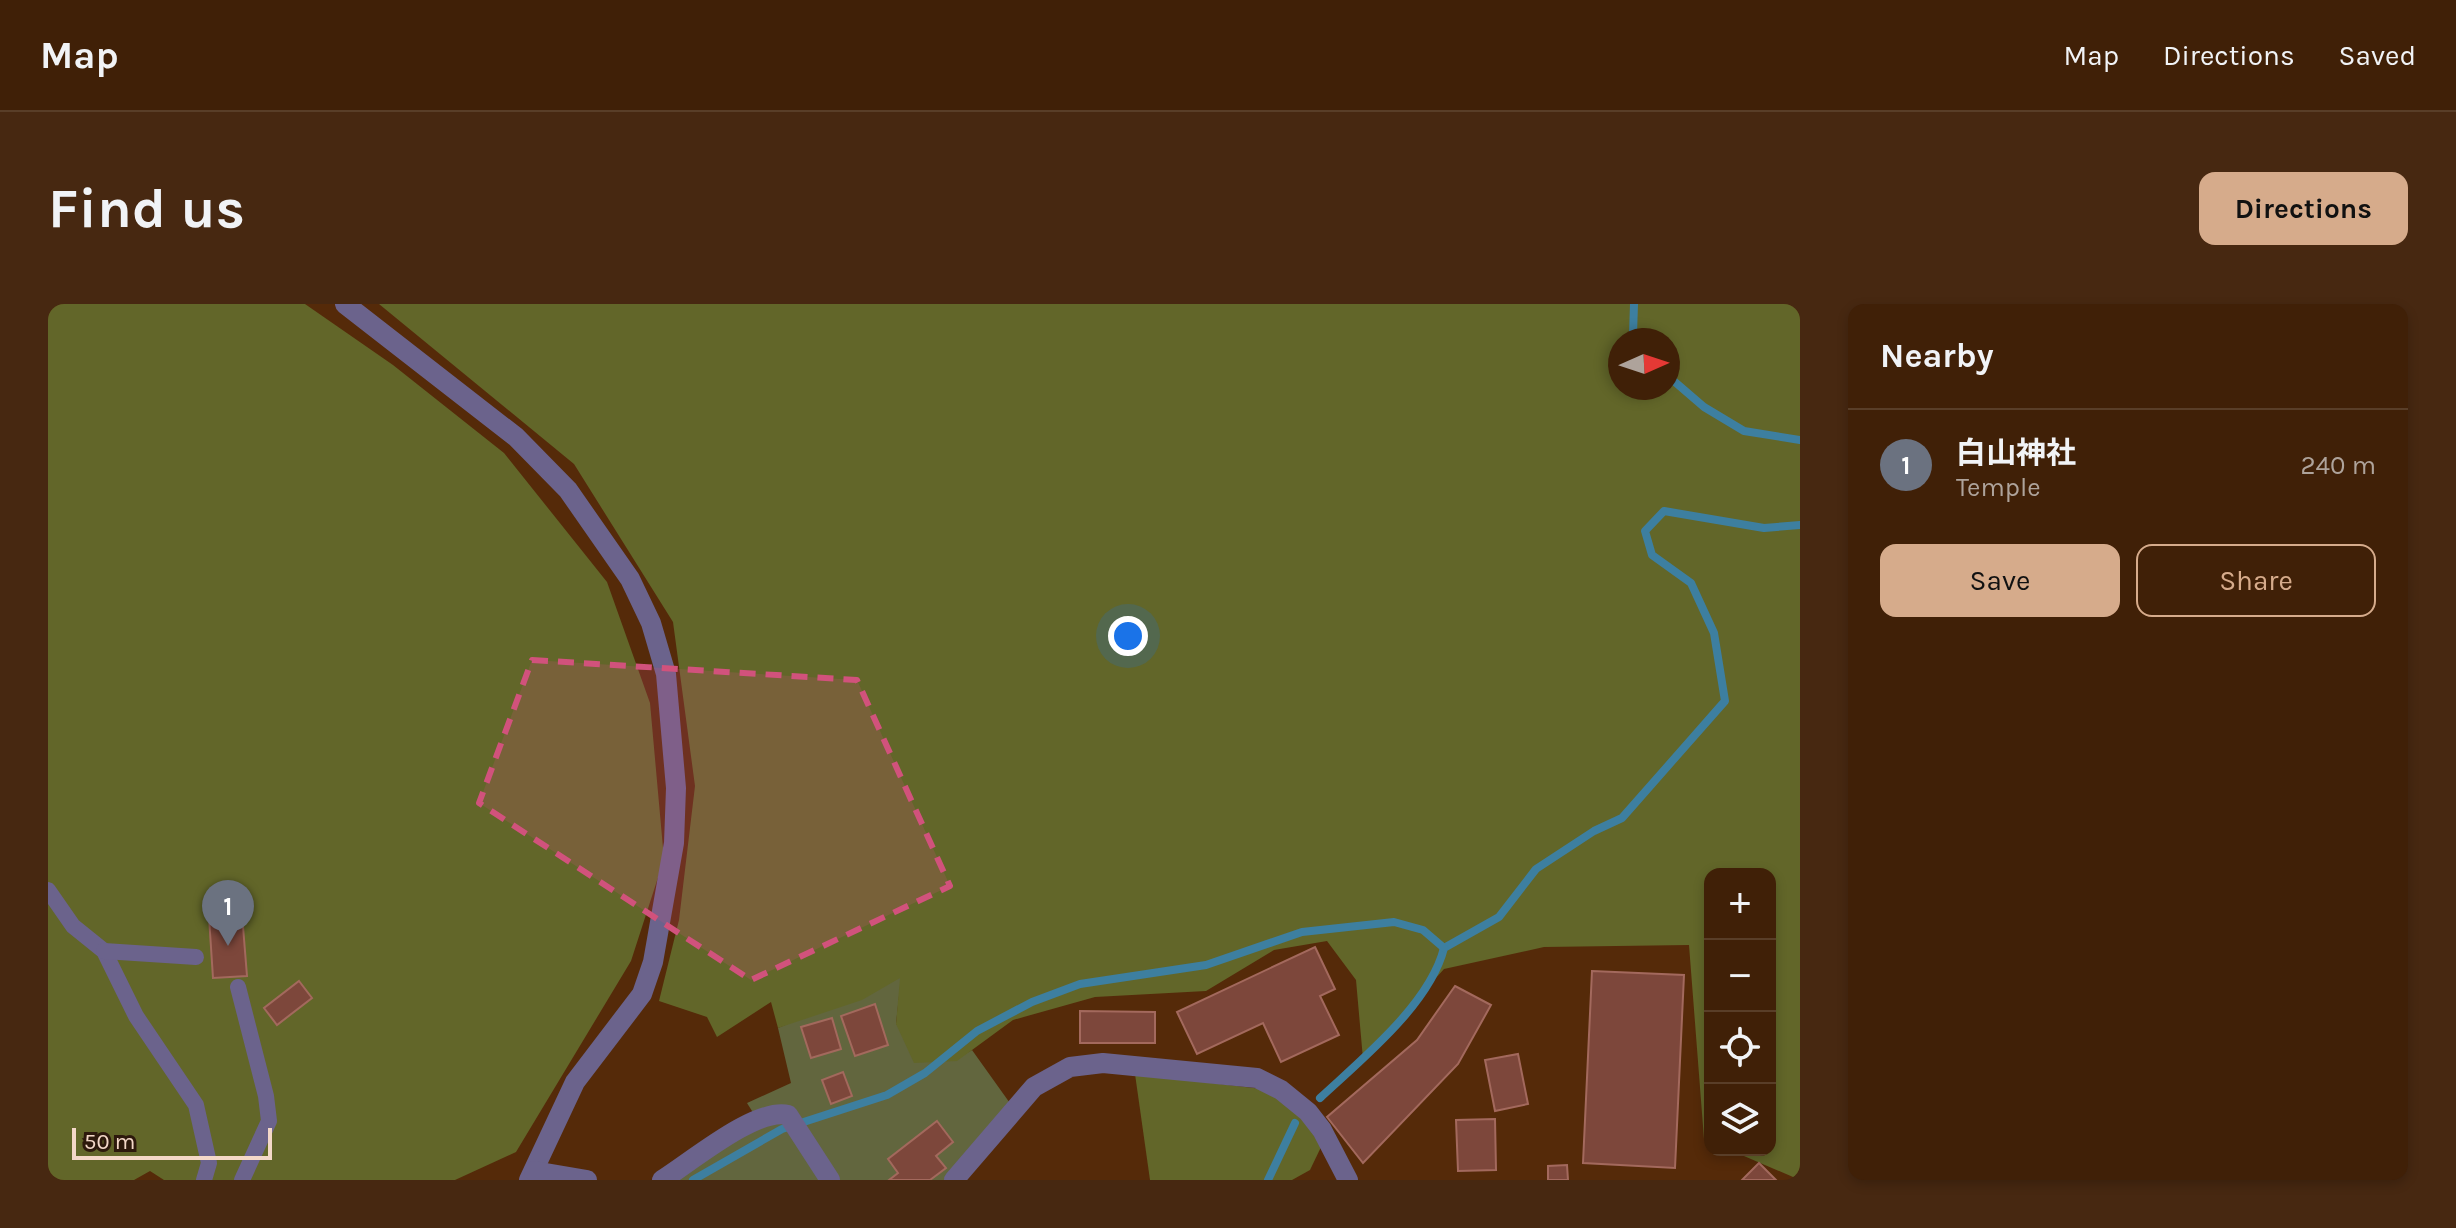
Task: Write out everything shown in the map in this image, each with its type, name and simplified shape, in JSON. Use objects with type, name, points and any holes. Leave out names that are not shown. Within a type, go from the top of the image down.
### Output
[{"type":"street","points":[[345,304],[516,437],[568,490],[630,579],[651,623],[666,674],[676,788],[674,843],[653,962],[642,994],[575,1082],[531,1176],[587,1180]]},
{"type":"street","points":[[954,1180],[1034,1087],[1070,1067],[1103,1063],[1257,1078],[1281,1090],[1308,1112],[1322,1130],[1348,1180]]},
{"type":"street","points":[[662,1180],[757,1119],[777,1112],[789,1116],[830,1180]]},
{"type":"lane","points":[[48,890],[73,926],[104,951],[136,1016],[196,1105],[209,1163],[204,1180]]},
{"type":"lane","points":[[104,951],[196,957]]},
{"type":"lane","points":[[238,987],[266,1096],[269,1121],[242,1180]]},
{"type":"highlighted area","points":[[532,660],[857,680],[950,886],[751,980],[479,803]]},
{"type":"green space","points":[[48,304],[305,304],[393,365],[504,453],[607,582],[650,703],[664,859],[631,961],[516,1152],[455,1180],[164,1180],[150,1171],[134,1180],[48,1180]]},
{"type":"green space","points":[[379,304],[1800,304],[1800,1180],[1744,1156],[1776,1156],[1776,868],[1704,868],[1704,1139],[1689,945],[1544,947],[1444,969],[1363,1059],[1356,980],[1327,941],[1274,950],[1206,991],[1095,997],[1013,1020],[957,1061],[914,1063],[896,1024],[900,978],[862,1000],[778,1028],[771,1002],[717,1037],[707,1017],[659,1001],[679,920],[695,786],[673,622],[574,464]]},
{"type":"green space","points":[[901,977],[896,1024],[957,1059],[972,1050],[1012,1106],[954,1180],[668,1180],[757,1119],[747,1103],[791,1083],[778,1028]]},
{"type":"green space","points":[[1135,1074],[1262,1089],[1279,1098],[1300,1117],[1322,1145],[1310,1170],[1292,1180],[1150,1180]]},
{"type":"building","points":[[242,914],[247,976],[213,978],[209,917]]},
{"type":"building","points":[[1315,947],[1335,989],[1320,996],[1339,1035],[1281,1062],[1263,1023],[1197,1054],[1177,1012]]},
{"type":"building","points":[[1592,971],[1684,975],[1675,1168],[1583,1163]]},
{"type":"building","points":[[299,981],[312,998],[277,1025],[264,1008]]},
{"type":"building","points":[[1455,986],[1491,1005],[1458,1064],[1363,1163],[1327,1117],[1417,1040]]},
{"type":"building","points":[[875,1004],[888,1045],[855,1056],[841,1016]]},
{"type":"building","points":[[1080,1011],[1155,1012],[1155,1043],[1080,1043]]},
{"type":"building","points":[[832,1018],[841,1049],[811,1058],[801,1027]]},
{"type":"building","points":[[1518,1054],[1528,1104],[1495,1111],[1485,1060]]},
{"type":"building","points":[[843,1072],[852,1096],[831,1104],[822,1080]]},
{"type":"building","points":[[1495,1119],[1496,1170],[1458,1171],[1456,1120]]},
{"type":"building","points":[[937,1121],[953,1142],[936,1156],[946,1168],[930,1180],[889,1180],[898,1173],[888,1159]]},
{"type":"building","points":[[1759,1163],[1776,1180],[1742,1180]]},
{"type":"building","points":[[1567,1165],[1568,1180],[1548,1180],[1548,1166]]},
{"type":"waterway","points":[[1633,328],[1634,304]]},
{"type":"waterway","points":[[1680,386],[1704,407],[1744,431],[1800,440]]},
{"type":"waterway","points":[[1320,1098],[1410,1010],[1425,990],[1444,948],[1499,917],[1536,869],[1594,831],[1622,818],[1725,701],[1714,633],[1691,583],[1652,555],[1645,531],[1664,511],[1764,528],[1800,525]]},
{"type":"waterway","points":[[693,1180],[782,1129],[887,1095],[925,1073],[977,1031],[1032,1002],[1080,984],[1206,965],[1302,932],[1394,922],[1423,930],[1444,948]]},
{"type":"waterway","points":[[1268,1180],[1295,1123]]},
{"type":"place","name":"白山神社","points":[[228,946]]}]
